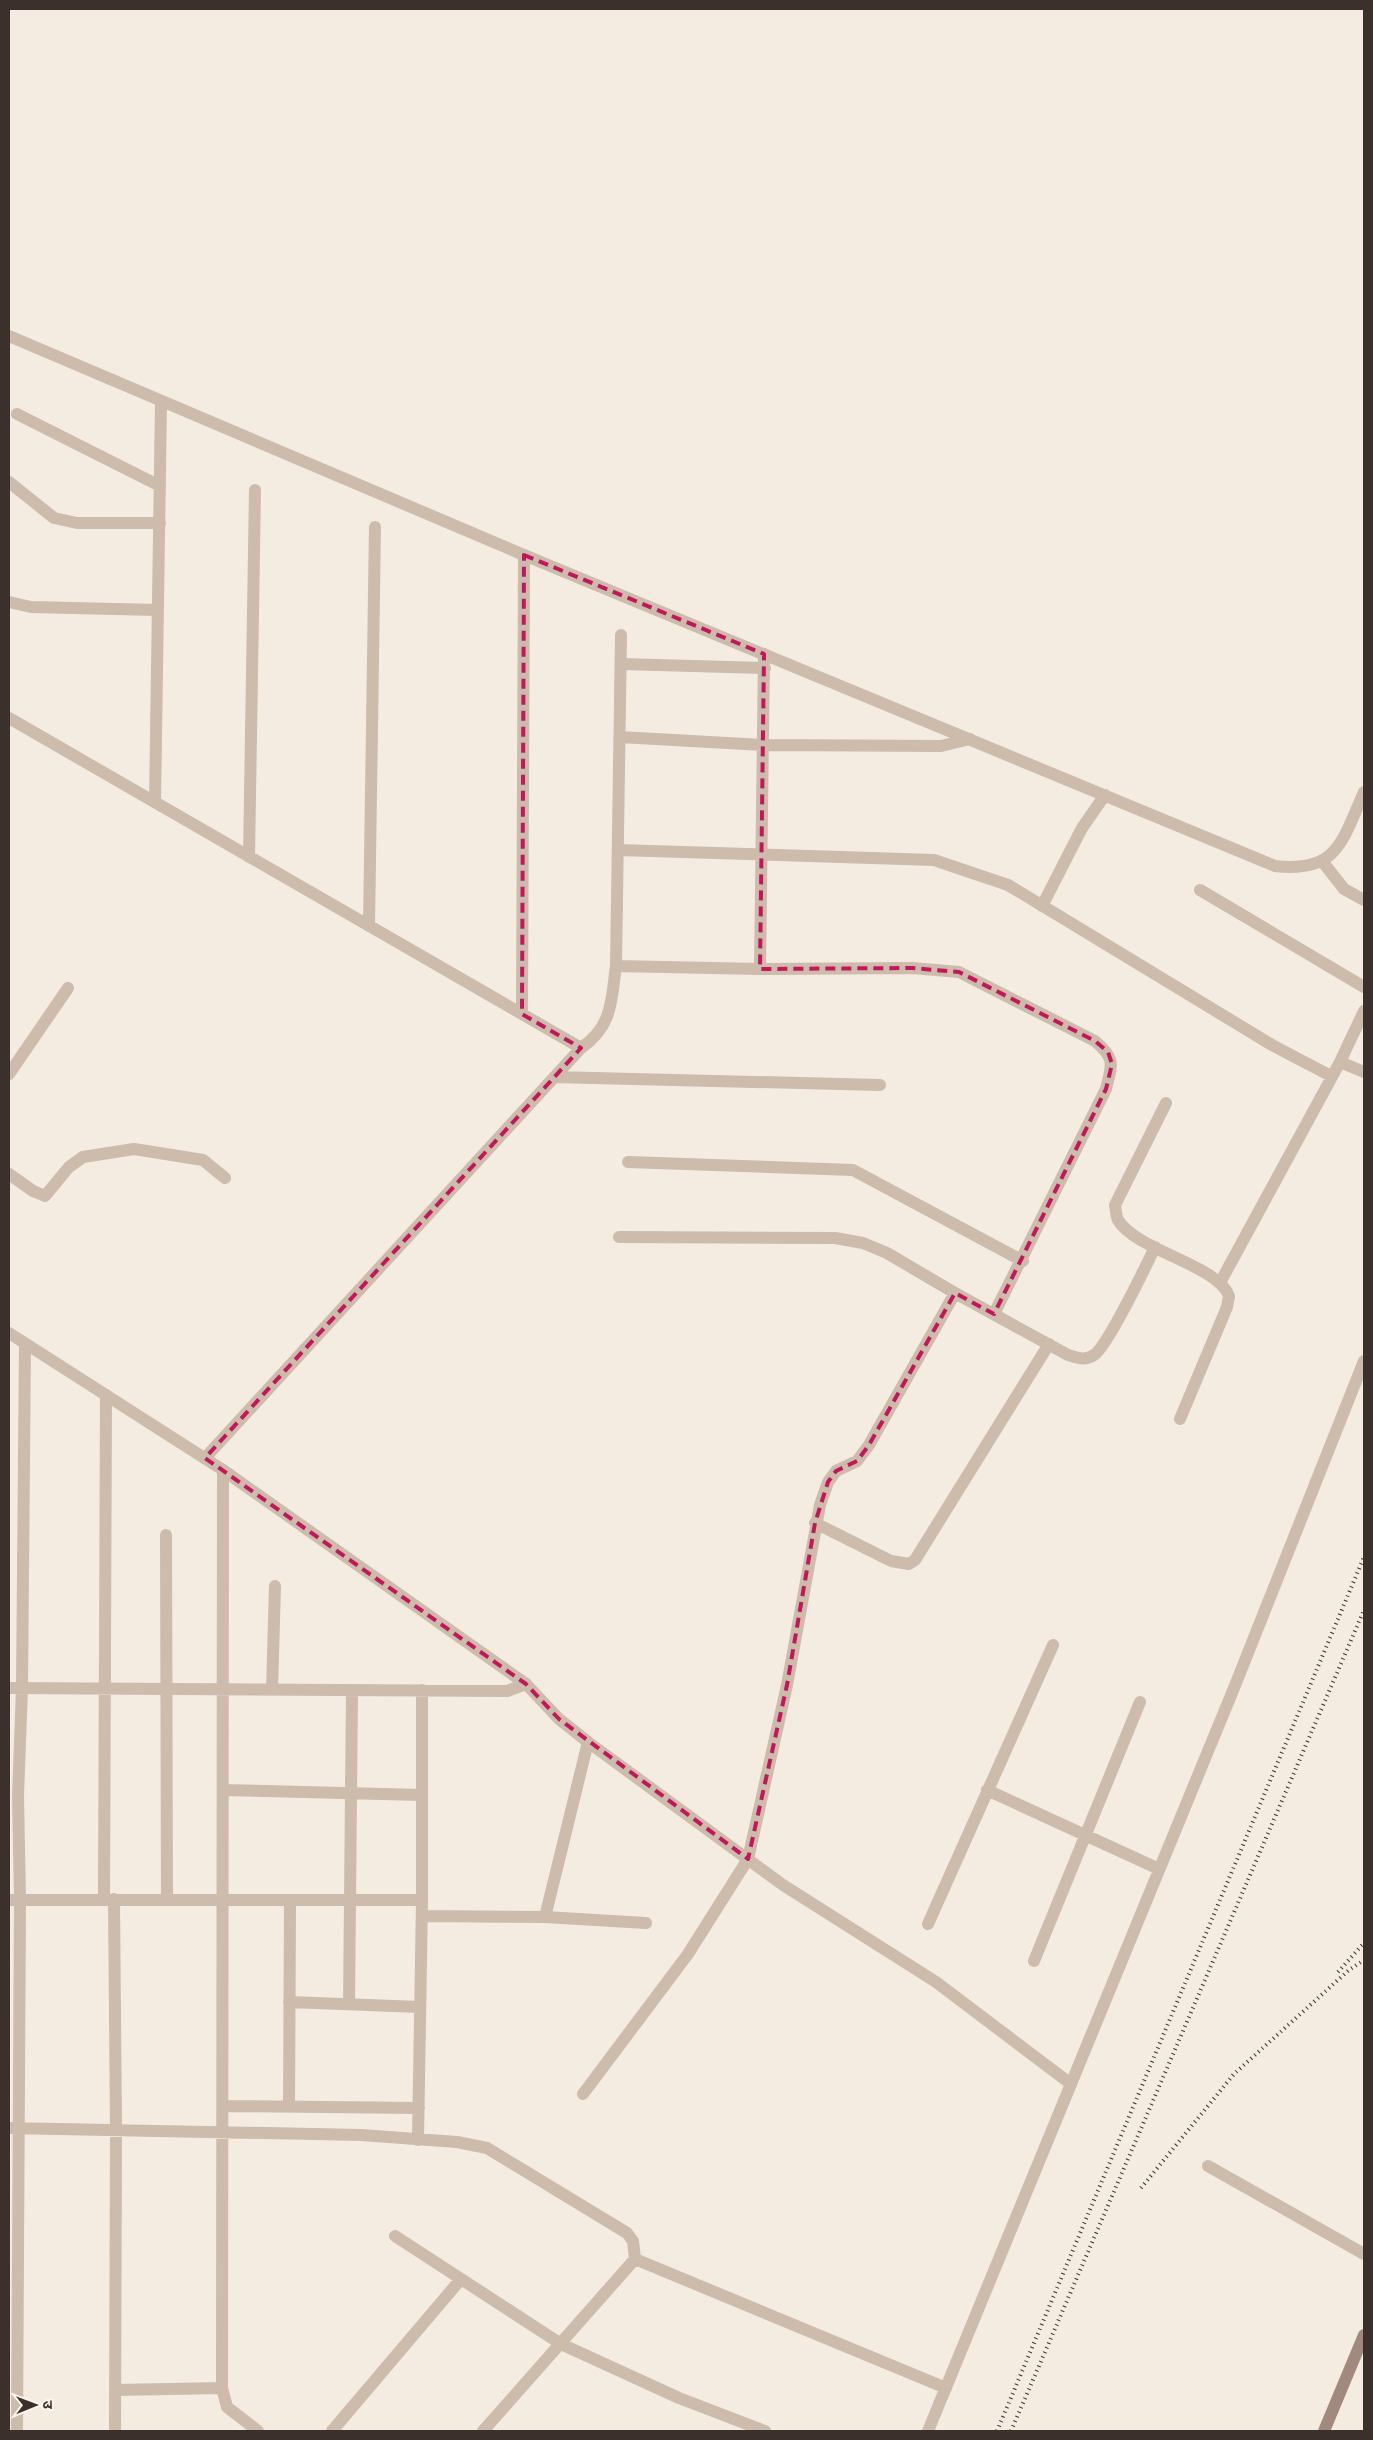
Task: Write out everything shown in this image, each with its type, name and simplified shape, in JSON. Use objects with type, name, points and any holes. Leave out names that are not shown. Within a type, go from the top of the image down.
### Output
[{"type":"main road","points":[[1324,2431],[1364,2336]]},
{"type":"street","points":[[9,336],[524,555],[1275,866],[1294,868],[1314,865],[1331,856],[1341,843],[1364,792]]},
{"type":"street","points":[[154,802],[161,402]]},
{"type":"street","points":[[17,414],[160,486]]},
{"type":"street","points":[[9,482],[54,518],[77,523],[160,524]]},
{"type":"street","points":[[249,857],[255,490]]},
{"type":"street","points":[[369,926],[375,527]]},
{"type":"street","points":[[522,1014],[524,555]]},
{"type":"street","points":[[10,606],[158,610]]},
{"type":"street","points":[[205,1458],[554,1077],[581,1048],[604,1028],[610,1008],[616,966],[621,635]]},
{"type":"street","points":[[760,970],[764,654]]},
{"type":"street","points":[[621,664],[764,668]]},
{"type":"street","points":[[9,718],[581,1048]]},
{"type":"street","points":[[620,737],[763,745],[941,746],[970,740]]},
{"type":"street","points":[[1042,906],[1082,828],[1106,795]]},
{"type":"street","points":[[618,850],[934,860],[1008,885],[1272,1045],[1331,1076]]},
{"type":"street","points":[[1322,861],[1344,889],[1364,900]]},
{"type":"street","points":[[1200,890],[1364,987]]},
{"type":"street","points":[[616,966],[760,970],[912,968],[958,972],[1095,1041],[1108,1052],[1112,1064],[1106,1089],[1023,1261],[994,1314]]},
{"type":"street","points":[[9,1074],[68,988]]},
{"type":"street","points":[[1221,1281],[1340,1062],[1364,1011]]},
{"type":"street","points":[[1340,1062],[1364,1072]]},
{"type":"street","points":[[554,1077],[880,1085]]},
{"type":"street","points":[[1166,1103],[1115,1205],[1117,1218],[1124,1227],[1155,1247],[1221,1281],[1229,1296],[1227,1307],[1180,1419]]},
{"type":"street","points":[[9,1174],[33,1191],[45,1196],[69,1167],[84,1157],[134,1149],[204,1160],[225,1178]]},
{"type":"street","points":[[628,1162],[853,1170],[1023,1261]]},
{"type":"street","points":[[619,1237],[835,1238],[863,1243],[887,1253],[954,1293],[1082,1360],[1095,1355],[1107,1339],[1155,1247]]},
{"type":"street","points":[[583,2094],[688,1954],[748,1859],[787,1685],[815,1522],[828,1482],[836,1471],[857,1461],[869,1445],[954,1293]]},
{"type":"street","points":[[9,1333],[223,1470],[526,1684],[559,1719],[588,1742],[783,1885],[936,1982],[1071,2084]]},
{"type":"street","points":[[17,2431],[13,2347],[13,1796],[22,1688],[25,1344]]},
{"type":"street","points":[[815,1522],[891,1561],[909,1564],[915,1560],[1049,1344]]},
{"type":"street","points":[[928,2431],[1159,1869],[1364,1361]]},
{"type":"street","points":[[106,1395],[105,1689],[116,2130],[115,2431]]},
{"type":"street","points":[[223,1470],[222,2388],[227,2407],[258,2431]]},
{"type":"street","points":[[166,1535],[167,1899]]},
{"type":"street","points":[[272,1690],[274,1586]]},
{"type":"street","points":[[928,1924],[1053,1645]]},
{"type":"street","points":[[9,1688],[507,1691],[526,1684]]},
{"type":"street","points":[[349,2004],[353,1793],[352,1690]]},
{"type":"street","points":[[418,2140],[422,1916],[422,1690]]},
{"type":"street","points":[[1034,1961],[1140,1702]]},
{"type":"street","points":[[546,1917],[588,1742]]},
{"type":"street","points":[[223,1790],[422,1795]]},
{"type":"street","points":[[988,1790],[1159,1869]]},
{"type":"street","points":[[14,1900],[422,1900]]},
{"type":"street","points":[[290,1900],[290,2107]]},
{"type":"street","points":[[422,1916],[546,1917],[646,1922]]},
{"type":"street","points":[[290,2002],[420,2007]]},
{"type":"street","points":[[223,2106],[419,2108]]},
{"type":"street","points":[[14,2128],[361,2135],[457,2142],[487,2148],[628,2233],[633,2241],[634,2259],[483,2431]]},
{"type":"street","points":[[1208,2166],[1364,2254]]},
{"type":"street","points":[[396,2236],[561,2344],[688,2401],[765,2431]]},
{"type":"street","points":[[634,2259],[946,2388]]},
{"type":"street","points":[[332,2431],[461,2279]]},
{"type":"street","points":[[115,2390],[222,2388]]},
{"type":"highlighted area","points":[[524,555],[764,654],[760,969],[912,968],[959,972],[1095,1041],[1108,1052],[1112,1064],[1106,1089],[994,1314],[955,1293],[869,1445],[857,1461],[836,1471],[828,1482],[815,1523],[787,1685],[748,1859],[559,1719],[526,1684],[205,1458],[581,1048],[522,1014]]},
{"type":"railway","points":[[997,2431],[1364,1557]]},
{"type":"railway","points":[[1011,2431],[1364,1610]]},
{"type":"railway","points":[[1338,1972],[1364,1943]]},
{"type":"railway","points":[[1141,2188],[1234,2074],[1349,1970],[1364,1960]]}]
